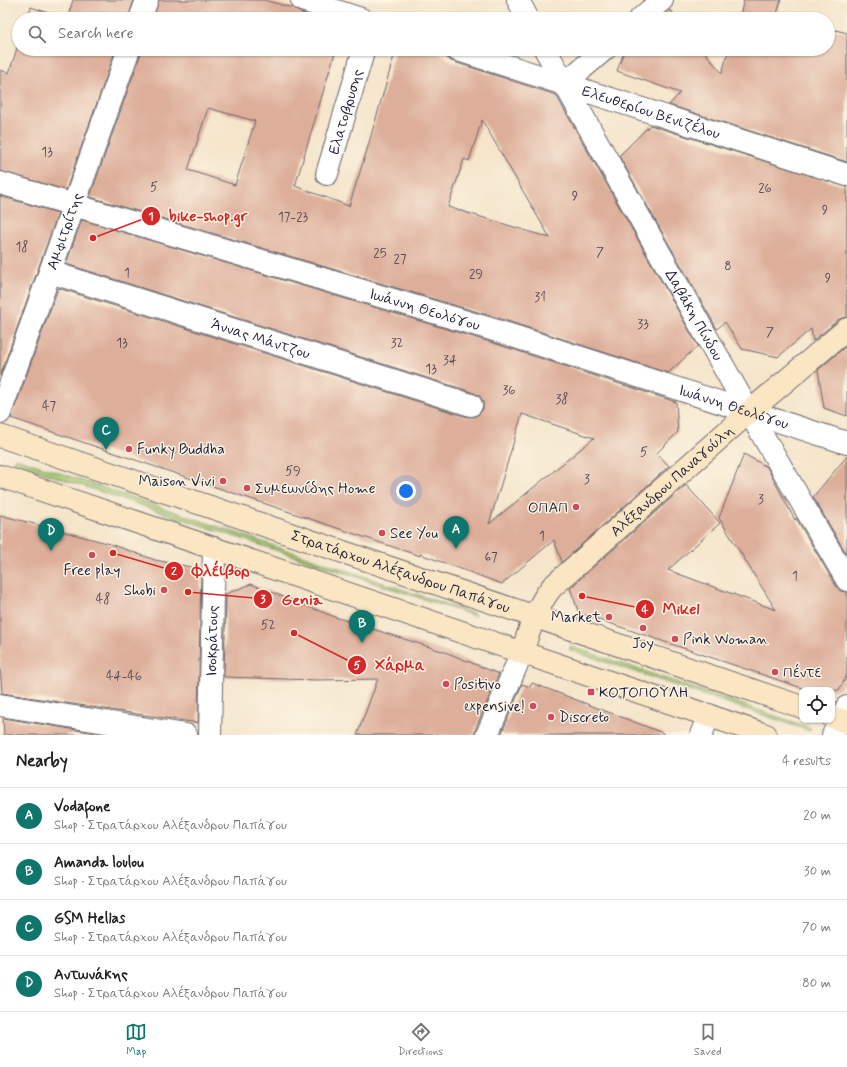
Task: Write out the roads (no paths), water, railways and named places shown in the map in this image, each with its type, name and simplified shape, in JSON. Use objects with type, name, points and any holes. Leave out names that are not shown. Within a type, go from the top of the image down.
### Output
[{"type":"street","points":[[143,12],[147,0]]},
{"type":"street","points":[[302,0],[339,12]]},
{"type":"street","points":[[518,0],[524,12]]},
{"type":"street","points":[[648,12],[662,0]]},
{"type":"street","name":"Αμφιτρίτης","points":[[0,413],[127,56]]},
{"type":"street","name":"Ελατοβρυσης","points":[[327,174],[362,56]]},
{"type":"street","name":"Ελευθερίου Βενιζέλου","points":[[476,56],[847,175]]},
{"type":"street","name":"Δαβάκη Πίνδου","points":[[549,56],[749,412],[847,580]]},
{"type":"street","points":[[564,84],[597,56]]},
{"type":"street","name":"Ιωάννη Θεολόγου","points":[[0,183],[73,206],[494,330],[847,443]]},
{"type":"street","name":"Άννας Μάντζου","points":[[50,272],[471,405]]},
{"type":"street","name":"Αλέξανδρου Παναγούλη","points":[[522,652],[534,616],[542,599],[552,587],[749,412],[847,329]]},
{"type":"street","name":"Στρατάρχου Αλέξανδρου Παπάγου","points":[[0,436],[799,706]]},
{"type":"street","points":[[0,476],[522,652],[705,725],[766,735]]},
{"type":"street","name":"Ισοκράτους","points":[[210,735],[214,548]]},
{"type":"street","points":[[487,735],[522,652]]},
{"type":"street","points":[[0,704],[186,735]]},
{"type":"place","name":"bike-shop.gr","points":[[93,238]]},
{"type":"place","name":"Funky Buddha","points":[[129,449]]},
{"type":"place","name":"GSM Hellas","points":[[106,450]]},
{"type":"place","name":"Maison Vivi","points":[[223,481]]},
{"type":"place","name":"Συμεωνίδης Home","points":[[247,488]]},
{"type":"place","name":"ΟΠΑΠ","points":[[576,507]]},
{"type":"place","name":"See You","points":[[382,533]]},
{"type":"place","name":"Vodafone","points":[[456,549]]},
{"type":"place","name":"Αντωνάκης","points":[[51,551]]},
{"type":"place","name":"Φλέιβορ","points":[[113,553]]},
{"type":"place","name":"Free play","points":[[92,555]]},
{"type":"place","name":"Shobi","points":[[164,590]]},
{"type":"place","name":"Genia","points":[[188,592]]},
{"type":"place","name":"Mikel","points":[[582,596]]},
{"type":"place","name":"Market","points":[[609,617]]},
{"type":"place","name":"Joy","points":[[643,628]]},
{"type":"place","name":"Χάρμα","points":[[294,633]]},
{"type":"place","name":"Pink Woman","points":[[675,639]]},
{"type":"place","name":"Amanda loulou","points":[[362,643]]},
{"type":"place","name":"Πέντε","points":[[775,672]]},
{"type":"place","name":"Positivo","points":[[446,684]]},
{"type":"place","name":"ΚΟΤΟΠΟΥΛΗ","points":[[591,692]]},
{"type":"place","name":"expensive!","points":[[533,706]]},
{"type":"place","name":"Discreto","points":[[551,717]]}]
